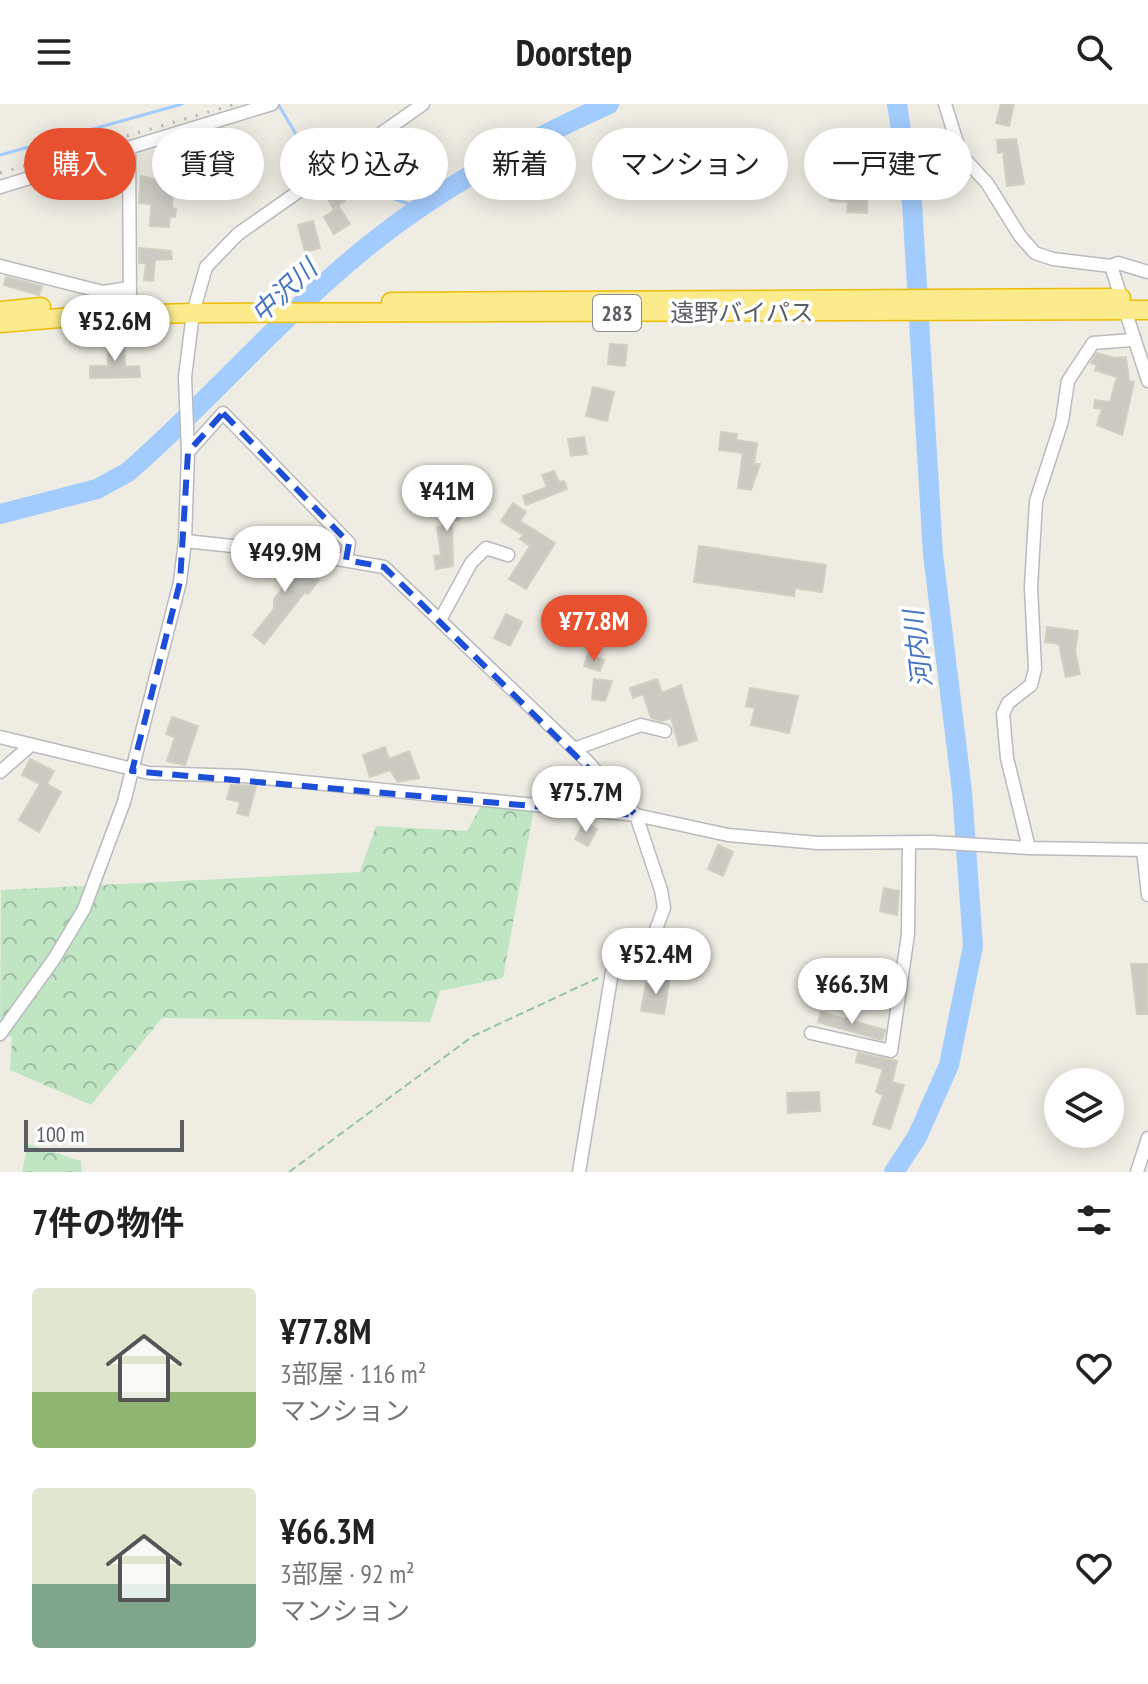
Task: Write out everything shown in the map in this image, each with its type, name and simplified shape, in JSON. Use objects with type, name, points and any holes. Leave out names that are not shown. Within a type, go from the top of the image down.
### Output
[{"type":"highway","name":"283","points":[[0,311],[129,296],[194,308]]},
{"type":"highway","name":"遠野バイパス","points":[[1123,304],[1148,297]]},
{"type":"highway","name":"遠野バイパス","points":[[194,308],[1123,304],[1148,310]]},
{"type":"highway","name":"283","points":[[0,323],[194,308]]},
{"type":"street","points":[[136,148],[272,104]]},
{"type":"street","points":[[0,1034],[54,959],[84,909],[99,876],[132,771],[169,635],[185,541],[188,452],[185,377],[194,308],[206,267],[238,234],[423,104]]},
{"type":"street","points":[[945,104],[961,155],[987,183],[1020,236],[1035,253],[1053,259],[1111,266],[1118,263],[1148,272]]},
{"type":"street","points":[[0,187],[24,180]]},
{"type":"street","points":[[0,266],[129,296],[131,200]]},
{"type":"street","points":[[1111,266],[1132,340],[1148,381]]},
{"type":"street","points":[[1023,847],[1002,728],[1008,703],[1031,685],[1035,669],[1031,587],[1036,501],[1062,421],[1068,381],[1093,343],[1132,340]]},
{"type":"street","points":[[188,452],[223,413],[349,543],[346,560]]},
{"type":"street","points":[[185,541],[384,567],[574,749],[636,815],[664,908],[654,935],[612,972],[579,1172]]},
{"type":"street","points":[[440,620],[471,563],[486,548],[508,555]]},
{"type":"street","points":[[574,749],[641,725],[665,731]]},
{"type":"street","points":[[0,737],[132,771],[244,776],[636,815],[728,835],[818,843],[931,842],[1146,850],[1148,895]]},
{"type":"street","points":[[0,772],[31,745]]},
{"type":"street","points":[[811,1033],[891,1051],[908,934],[909,842]]},
{"type":"street","points":[[1137,1172],[1148,1138]]},
{"type":"path","points":[[289,1172],[473,1036],[612,972]]},
{"type":"highlighted area","points":[[223,413],[349,543],[346,560],[384,567],[636,815],[132,771],[180,582],[188,452]]},
{"type":"green space","points":[[487,795],[535,802],[503,978],[440,991],[430,1022],[162,1018],[91,1105],[10,1070],[12,1037],[0,1033],[1,890],[360,872],[376,826],[467,831]]},
{"type":"green space","points":[[28,1144],[81,1161],[82,1172],[22,1172]]},
{"type":"building","points":[[1001,104],[1014,104],[1009,126],[996,123]]},
{"type":"building","points":[[1016,139],[1024,184],[1007,186],[1003,152],[998,153],[997,140]]},
{"type":"building","points":[[141,176],[152,179],[152,200],[173,200],[175,217],[170,216],[169,227],[150,226],[151,204],[139,203]]},
{"type":"building","points":[[329,200],[344,200],[345,201],[333,208]]},
{"type":"building","points":[[867,200],[867,213],[847,212],[848,202],[830,201]]},
{"type":"building","points":[[339,207],[350,224],[334,234],[324,217]]},
{"type":"building","points":[[313,221],[320,248],[305,252],[298,225]]},
{"type":"building","points":[[139,248],[171,251],[172,259],[155,260],[153,281],[144,280],[146,263],[139,263]]},
{"type":"building","points":[[6,277],[42,286],[39,295],[4,285]]},
{"type":"building","points":[[124,338],[125,367],[139,366],[140,377],[90,378],[90,366],[108,366],[108,339]]},
{"type":"building","points":[[610,344],[627,345],[625,366],[608,364]]},
{"type":"building","points":[[1097,353],[1115,358],[1126,357],[1129,381],[1134,382],[1122,435],[1097,425],[1102,409],[1094,408],[1095,400],[1110,402],[1117,377],[1095,370],[1097,365],[1091,363]]},
{"type":"building","points":[[593,387],[614,392],[607,421],[586,416]]},
{"type":"building","points":[[721,432],[737,434],[736,440],[757,443],[754,464],[760,464],[751,490],[738,488],[743,453],[719,450]]},
{"type":"building","points":[[584,437],[587,454],[571,456],[568,439]]},
{"type":"building","points":[[554,471],[567,489],[526,505],[523,496],[547,487],[542,475]]},
{"type":"building","points":[[458,499],[460,520],[452,521],[453,566],[436,569],[434,556],[441,555],[437,527],[443,526],[440,501]]},
{"type":"building","points":[[513,503],[526,512],[520,521],[555,543],[526,589],[509,579],[530,546],[520,539],[523,535],[501,521]]},
{"type":"building","points":[[699,546],[826,565],[822,592],[795,588],[794,596],[694,582]]},
{"type":"building","points":[[265,558],[285,561],[293,568],[298,562],[319,580],[308,594],[305,592],[264,644],[253,635],[274,609],[274,599],[287,583],[261,562]]},
{"type":"building","points":[[506,614],[522,622],[510,646],[494,638]]},
{"type":"building","points":[[1047,627],[1078,631],[1075,651],[1080,674],[1066,677],[1059,644],[1045,642]]},
{"type":"building","points":[[588,654],[604,660],[600,671],[584,666]]},
{"type":"building","points":[[594,679],[612,681],[605,701],[592,699]]},
{"type":"building","points":[[657,679],[662,693],[681,685],[697,740],[679,746],[671,718],[662,721],[651,718],[643,694],[633,698],[630,688]]},
{"type":"building","points":[[750,688],[798,696],[789,733],[751,725],[755,708],[746,706]]},
{"type":"building","points":[[172,717],[198,726],[185,765],[167,761],[175,737],[166,734]]},
{"type":"building","points":[[385,747],[389,759],[409,751],[419,778],[398,782],[390,770],[370,777],[363,755]]},
{"type":"building","points":[[30,759],[54,771],[47,784],[61,792],[39,832],[19,820],[40,784],[22,775]]},
{"type":"building","points":[[231,785],[256,786],[248,816],[237,813],[240,802],[227,799]]},
{"type":"building","points":[[584,822],[597,829],[588,846],[575,839]]},
{"type":"building","points":[[718,845],[733,852],[723,876],[708,869]]},
{"type":"building","points":[[884,888],[899,891],[897,915],[880,911]]},
{"type":"building","points":[[1131,964],[1148,964],[1148,1014],[1137,1014]]},
{"type":"building","points":[[660,974],[670,976],[664,1014],[641,1011],[646,984],[658,986]]},
{"type":"building","points":[[821,1012],[885,1030],[882,1040],[818,1022]]},
{"type":"building","points":[[858,1053],[897,1061],[892,1082],[904,1085],[890,1129],[873,1124],[883,1095],[876,1092],[883,1069],[856,1062]]},
{"type":"building","points":[[819,1092],[820,1111],[788,1113],[787,1093]]},
{"type":"waterway","points":[[0,155],[182,104]]},
{"type":"waterway","points":[[278,104],[292,128]]},
{"type":"waterway","name":"中沢川","points":[[0,514],[97,489],[128,472],[332,276],[391,228],[481,169],[609,104]]},
{"type":"waterway","name":"河内川","points":[[894,1172],[917,1137],[949,1065],[973,946],[962,791],[933,554],[912,203],[897,104]]},
{"type":"waterway","points":[[397,200],[420,208]]},
{"type":"railway","points":[[0,173],[236,104]]}]
